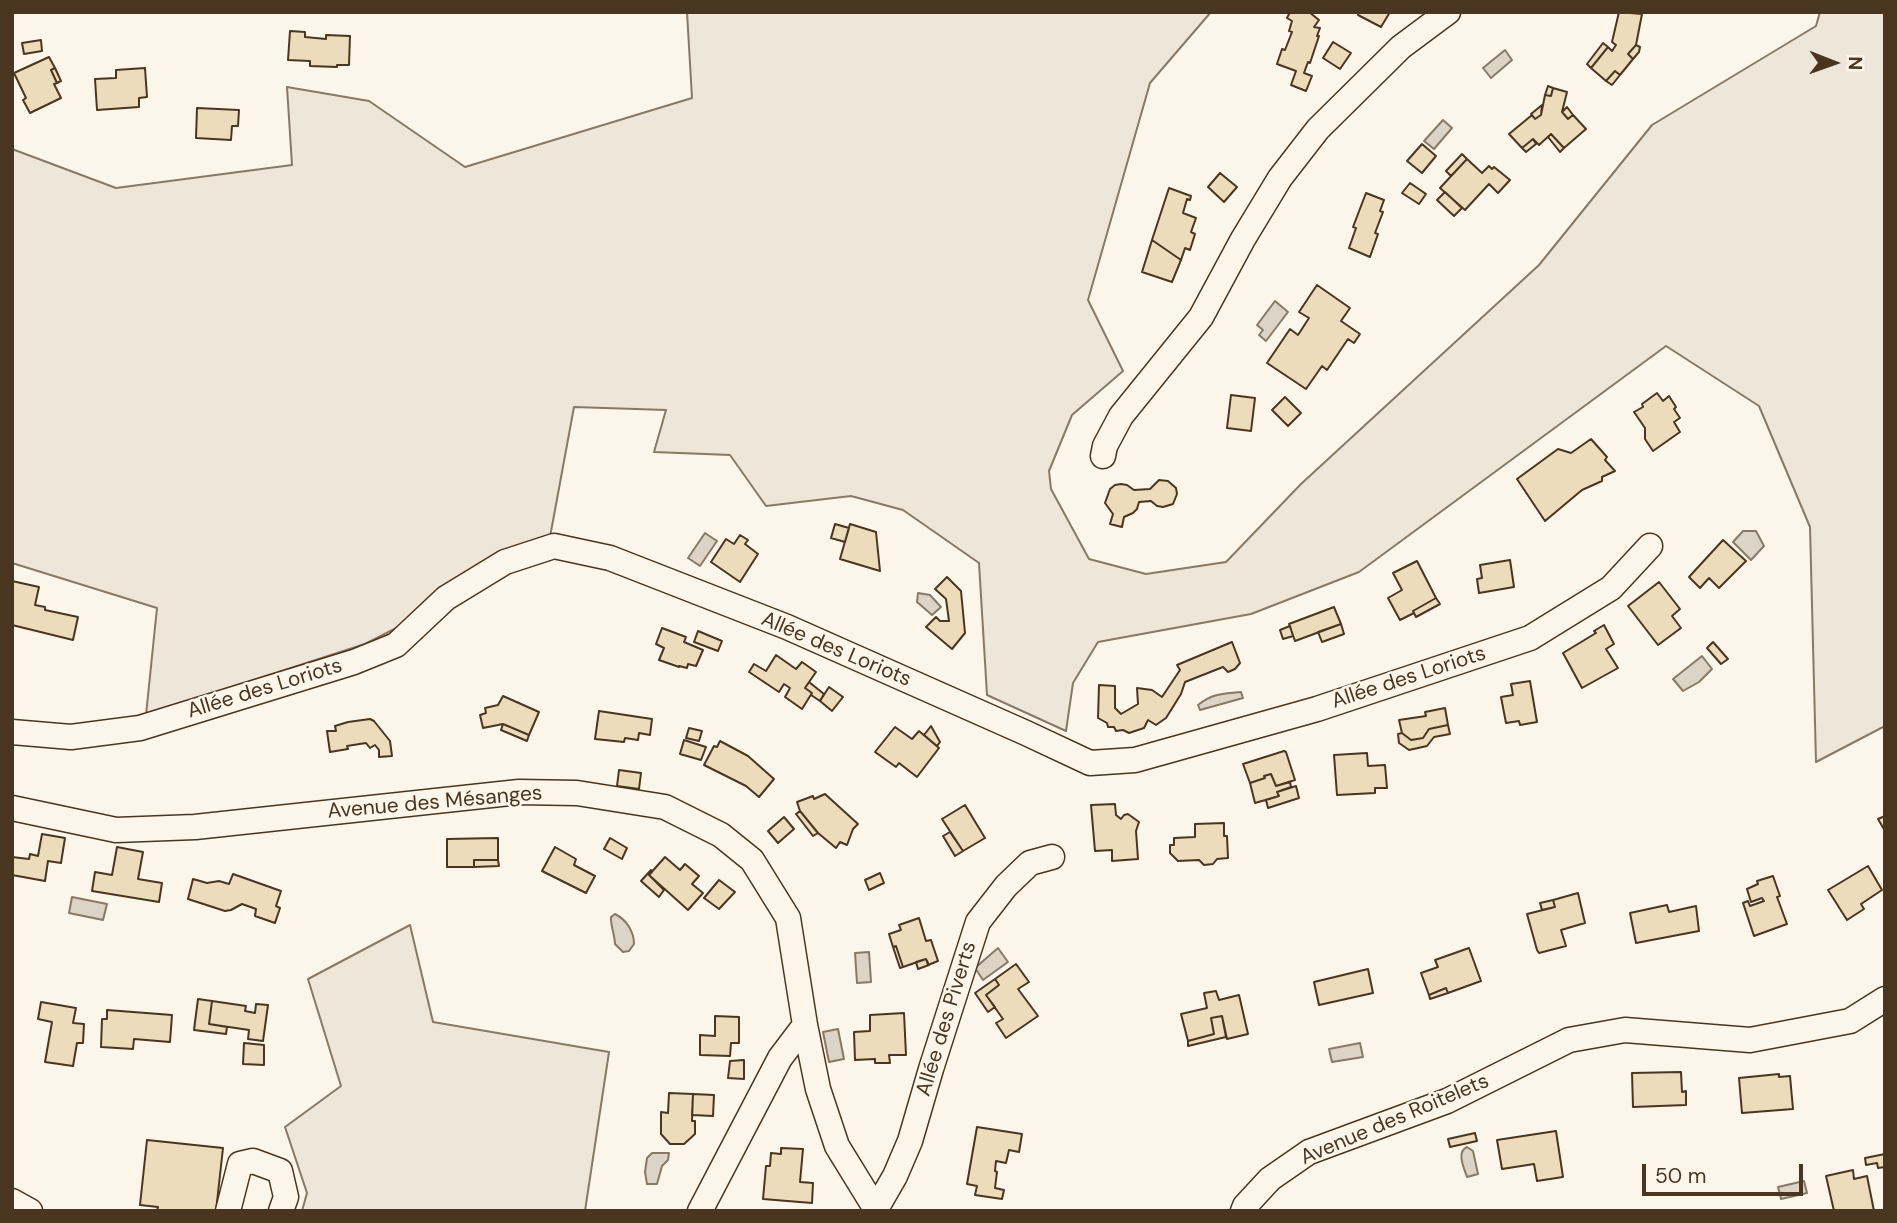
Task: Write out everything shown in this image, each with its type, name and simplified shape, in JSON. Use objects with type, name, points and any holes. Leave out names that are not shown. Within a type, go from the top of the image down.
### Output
[{"type":"street","points":[[1103,456],[1105,446],[1121,416],[1201,317],[1243,239],[1287,168],[1318,129],[1401,47],[1448,12]]},
{"type":"street","name":"Allée des Loriots","points":[[12,732],[71,737],[140,728],[354,662],[396,645],[446,598],[505,562],[554,546],[610,558],[787,627],[1090,763],[1135,761],[1317,709],[1530,638],[1611,588],[1650,546]]},
{"type":"street","name":"Avenue des Mésanges","points":[[12,808],[116,830],[195,827],[519,792],[577,793],[665,807],[721,835],[752,860],[788,918],[805,1025]]},
{"type":"street","name":"Allée des Piverts","points":[[876,1210],[910,1141],[930,1069],[978,922],[1006,886],[1030,863],[1052,857]]},
{"type":"street","name":"Avenue des Roitelets","points":[[1243,1211],[1270,1179],[1309,1152],[1447,1101],[1569,1040],[1625,1030],[1750,1040],[1850,1021],[1885,999]]},
{"type":"street","points":[[805,1025],[818,1088],[837,1146],[876,1210]]},
{"type":"street","points":[[700,1211],[780,1058],[805,1025]]},
{"type":"street","points":[[228,1211],[240,1164],[253,1161],[280,1171],[286,1198],[281,1211]]},
{"type":"street","points":[[12,1201],[30,1211]]},
{"type":"shaded area","points":[[687,12],[1211,12],[1150,83],[1088,300],[1123,371],[1072,415],[1049,471],[1051,489],[1089,559],[1146,574],[1226,562],[1301,484],[1539,265],[1652,125],[1816,26],[1820,12],[1885,12],[1885,726],[1816,762],[1810,527],[1759,406],[1666,346],[1359,572],[1251,614],[1098,642],[1073,683],[1066,731],[987,695],[979,563],[903,510],[851,496],[766,506],[730,455],[654,452],[666,410],[574,407],[550,537],[455,598],[365,644],[146,715],[157,608],[12,563],[12,149],[116,188],[292,165],[287,87],[369,101],[465,167],[692,98]]},
{"type":"shaded area","points":[[1505,50],[1512,60],[1491,78],[1483,68]]},
{"type":"shaded area","points":[[1443,120],[1452,128],[1434,149],[1424,141]]},
{"type":"shaded area","points":[[1275,301],[1288,312],[1266,341],[1259,335],[1263,330],[1257,325]]},
{"type":"shaded area","points":[[1743,531],[1756,531],[1764,546],[1751,560],[1733,542]]},
{"type":"shaded area","points":[[705,533],[717,541],[700,566],[688,558]]},
{"type":"shaded area","points":[[918,593],[930,595],[941,607],[932,615],[917,602]]},
{"type":"shaded area","points":[[1702,656],[1712,669],[1699,682],[1683,691],[1673,679]]},
{"type":"shaded area","points":[[1241,692],[1243,698],[1200,710],[1198,705],[1213,696]]},
{"type":"shaded area","points":[[72,897],[107,904],[103,920],[69,913]]},
{"type":"shaded area","points":[[615,914],[631,931],[634,944],[629,951],[623,952],[615,944],[611,917]]},
{"type":"shaded area","points":[[410,925],[433,1022],[609,1052],[585,1211],[302,1211],[307,1193],[285,1127],[341,1086],[308,979]]},
{"type":"shaded area","points":[[998,948],[1008,962],[983,980],[975,968]]},
{"type":"shaded area","points":[[869,952],[871,982],[857,983],[855,953]]},
{"type":"shaded area","points":[[838,1029],[844,1059],[829,1062],[823,1032]]},
{"type":"shaded area","points":[[1360,1043],[1363,1057],[1332,1062],[1329,1049]]},
{"type":"shaded area","points":[[1467,1147],[1473,1151],[1478,1174],[1467,1177],[1461,1156]]},
{"type":"shaded area","points":[[652,1153],[669,1153],[657,1184],[647,1184],[647,1158]]},
{"type":"shaded area","points":[[1804,1181],[1807,1193],[1781,1199],[1778,1187]]},
{"type":"building","points":[[1290,12],[1309,12],[1319,20],[1314,27],[1320,28],[1319,36],[1304,73],[1312,76],[1306,91],[1291,85],[1296,71],[1277,64],[1292,32],[1289,31],[1292,21],[1287,18]]},
{"type":"building","points":[[1359,12],[1390,12],[1381,27],[1358,15]]},
{"type":"building","points":[[1619,12],[1642,14],[1636,45],[1628,54],[1633,59],[1620,75],[1615,71],[1606,81],[1591,68],[1608,47],[1612,51],[1616,45],[1612,42]]},
{"type":"building","points":[[290,31],[305,32],[305,37],[326,39],[326,35],[350,36],[349,65],[310,66],[310,61],[288,60]]},
{"type":"building","points":[[41,40],[42,51],[24,54],[22,43]]},
{"type":"building","points":[[1333,42],[1351,53],[1340,69],[1323,58]]},
{"type":"building","points":[[1603,43],[1608,47],[1591,68],[1587,64]]},
{"type":"building","points":[[1636,45],[1640,47],[1639,52],[1633,59],[1628,54]]},
{"type":"building","points":[[49,57],[55,68],[51,70],[57,83],[54,84],[61,98],[30,113],[14,73]]},
{"type":"building","points":[[55,68],[61,81],[57,83],[51,70]]},
{"type":"building","points":[[145,68],[147,97],[139,98],[139,107],[97,110],[95,79],[116,78],[116,70]]},
{"type":"building","points":[[1615,71],[1620,75],[1612,85],[1606,81]]},
{"type":"building","points":[[1548,86],[1553,88],[1551,96],[1545,95]]},
{"type":"building","points":[[1553,88],[1567,92],[1562,112],[1568,119],[1573,115],[1586,129],[1564,148],[1551,134],[1539,145],[1533,139],[1522,148],[1509,134],[1532,115],[1535,119],[1541,115],[1545,95],[1551,96]]},
{"type":"building","points":[[1542,105],[1541,115],[1535,119],[1531,114]]},
{"type":"building","points":[[1567,107],[1573,115],[1568,119],[1562,112]]},
{"type":"building","points":[[197,108],[239,110],[238,126],[232,126],[231,140],[196,138]]},
{"type":"building","points":[[1551,134],[1564,148],[1560,152],[1548,137]]},
{"type":"building","points":[[1533,139],[1536,144],[1526,152],[1522,148]]},
{"type":"building","points":[[1422,144],[1436,156],[1422,173],[1407,161]]},
{"type":"building","points":[[1462,154],[1467,159],[1451,176],[1446,171]]},
{"type":"building","points":[[1467,159],[1482,173],[1489,166],[1492,169],[1494,167],[1510,180],[1498,193],[1489,184],[1465,210],[1440,188]]},
{"type":"building","points":[[1220,173],[1237,187],[1224,202],[1208,187]]},
{"type":"building","points":[[1410,183],[1426,194],[1419,204],[1402,193]]},
{"type":"building","points":[[1169,188],[1191,196],[1190,200],[1187,199],[1183,213],[1196,218],[1191,232],[1195,234],[1190,250],[1185,248],[1181,260],[1152,240]]},
{"type":"building","points":[[1445,192],[1462,208],[1454,216],[1437,200]]},
{"type":"building","points":[[1366,193],[1384,200],[1380,211],[1383,212],[1375,233],[1378,234],[1370,257],[1349,248],[1356,228],[1353,227]]},
{"type":"building","points":[[1152,240],[1181,260],[1172,282],[1142,272]]},
{"type":"building","points":[[1317,285],[1350,308],[1341,321],[1360,334],[1354,343],[1348,339],[1327,370],[1322,366],[1306,389],[1267,363],[1290,329],[1298,335],[1309,318],[1299,312]]},
{"type":"building","points":[[1657,393],[1663,401],[1669,396],[1676,407],[1674,409],[1680,418],[1674,422],[1680,432],[1653,451],[1645,439],[1645,428],[1634,412]]},
{"type":"building","points":[[1231,395],[1255,398],[1251,431],[1227,428]]},
{"type":"building","points":[[1285,397],[1301,413],[1288,426],[1272,410]]},
{"type":"building","points":[[1591,439],[1615,471],[1602,477],[1602,481],[1582,490],[1545,521],[1517,479],[1558,449],[1571,453]]},
{"type":"building","points":[[1159,480],[1168,481],[1176,488],[1173,504],[1163,507],[1151,501],[1139,502],[1133,513],[1124,517],[1122,527],[1110,524],[1113,514],[1105,503],[1110,489],[1121,484],[1134,490],[1150,489]]},
{"type":"building","points":[[835,524],[849,528],[845,542],[831,538]]},
{"type":"building","points":[[850,524],[876,532],[880,571],[840,559]]},
{"type":"building","points":[[740,535],[748,540],[745,544],[758,554],[740,582],[711,562],[726,539],[734,544]]},
{"type":"building","points":[[1723,540],[1746,561],[1719,588],[1709,578],[1700,588],[1689,577]]},
{"type":"building","points":[[1510,560],[1514,587],[1479,593],[1477,579],[1482,578],[1480,565]]},
{"type":"building","points":[[1417,561],[1436,598],[1400,620],[1388,598],[1402,590],[1393,573]]},
{"type":"building","points":[[947,577],[961,591],[965,633],[952,649],[926,627],[936,617],[940,621],[949,621],[946,599],[935,589]]},
{"type":"building","points":[[12,581],[39,587],[35,605],[45,607],[45,610],[78,617],[73,640],[12,625]]},
{"type":"building","points":[[1659,582],[1680,609],[1672,616],[1681,628],[1658,645],[1628,606]]},
{"type":"building","points":[[1436,598],[1440,604],[1416,617],[1413,611]]},
{"type":"building","points":[[1334,607],[1341,624],[1295,641],[1289,624]]},
{"type":"building","points":[[1341,624],[1344,634],[1322,642],[1318,632]]},
{"type":"building","points":[[1604,625],[1614,644],[1606,649],[1618,668],[1582,688],[1563,653]]},
{"type":"building","points":[[1290,626],[1293,636],[1283,639],[1280,630]]},
{"type":"building","points":[[662,628],[686,637],[684,642],[703,650],[696,666],[688,664],[687,668],[679,667],[659,660],[664,648],[656,644]]},
{"type":"building","points":[[698,631],[722,641],[718,651],[694,642]]},
{"type":"building","points":[[1232,642],[1240,663],[1235,669],[1228,672],[1223,667],[1185,682],[1166,718],[1156,725],[1148,720],[1144,728],[1129,733],[1116,731],[1098,718],[1099,685],[1115,686],[1115,708],[1121,714],[1138,704],[1137,688],[1152,690],[1162,697],[1180,670],[1177,665]]},
{"type":"building","points":[[1713,642],[1728,659],[1721,664],[1707,648]]},
{"type":"building","points":[[776,655],[796,669],[802,662],[816,672],[805,688],[812,693],[802,709],[785,697],[790,688],[784,684],[779,692],[749,672],[754,664],[766,671]]},
{"type":"building","points":[[1530,681],[1537,722],[1520,725],[1519,721],[1506,723],[1501,697],[1513,695],[1511,684]]},
{"type":"building","points":[[809,682],[824,694],[820,701],[805,688]]},
{"type":"building","points":[[829,687],[843,697],[832,711],[820,701]]},
{"type":"building","points":[[503,696],[539,712],[529,735],[503,724],[483,728],[480,715],[486,713],[485,708],[498,705]]},
{"type":"building","points":[[1445,708],[1448,725],[1429,729],[1423,738],[1411,740],[1402,733],[1399,720],[1426,716],[1425,712]]},
{"type":"building","points":[[599,711],[652,719],[650,735],[639,733],[638,740],[625,738],[624,742],[595,739]]},
{"type":"building","points":[[370,719],[390,741],[392,756],[379,757],[379,750],[375,745],[370,748],[366,743],[330,752],[327,731],[336,731],[335,726],[348,722]]},
{"type":"building","points":[[503,724],[529,735],[527,741],[501,730]]},
{"type":"building","points":[[1448,725],[1450,734],[1434,737],[1427,746],[1409,750],[1399,743],[1398,734],[1402,733],[1411,740],[1423,738],[1429,729]]},
{"type":"building","points":[[931,726],[940,742],[937,746],[924,735]]},
{"type":"building","points":[[895,727],[912,739],[919,731],[939,748],[917,777],[899,763],[896,767],[875,752]]},
{"type":"building","points":[[689,728],[702,731],[699,741],[686,738]]},
{"type":"building","points":[[684,740],[706,747],[701,760],[680,754]]},
{"type":"building","points":[[720,741],[748,756],[774,779],[759,797],[746,786],[704,765],[714,746],[717,747]]},
{"type":"building","points":[[1284,751],[1295,780],[1276,786],[1271,774],[1250,783],[1243,764]]},
{"type":"building","points":[[1367,753],[1368,766],[1385,765],[1387,788],[1375,788],[1375,793],[1337,795],[1334,755]]},
{"type":"building","points":[[619,770],[641,773],[639,789],[617,786]]},
{"type":"building","points":[[1271,774],[1276,786],[1290,782],[1291,787],[1277,792],[1279,796],[1255,803],[1250,783]]},
{"type":"building","points":[[1296,786],[1299,798],[1268,808],[1266,800],[1279,796],[1277,792]]},
{"type":"building","points":[[825,794],[858,824],[853,829],[847,845],[840,842],[836,848],[818,833],[800,811],[797,802]]},
{"type":"building","points":[[1115,804],[1116,815],[1121,819],[1128,814],[1139,822],[1136,831],[1138,859],[1112,861],[1112,850],[1095,851],[1091,805]]},
{"type":"building","points":[[965,805],[985,838],[963,851],[942,819]]},
{"type":"building","points":[[800,811],[818,833],[813,836],[796,814]]},
{"type":"building","points":[[1885,816],[1885,831],[1878,819]]},
{"type":"building","points":[[784,817],[794,829],[778,843],[768,831]]},
{"type":"building","points":[[1224,823],[1228,858],[1217,859],[1213,864],[1204,865],[1199,860],[1178,861],[1170,853],[1174,838],[1195,837],[1195,824]]},
{"type":"building","points":[[950,832],[963,851],[955,856],[943,836]]},
{"type":"building","points":[[42,834],[65,838],[61,863],[48,861],[45,881],[12,875],[12,857],[29,859],[30,854],[38,856]]},
{"type":"building","points":[[498,838],[498,860],[474,860],[474,867],[447,867],[447,839]]},
{"type":"building","points":[[610,838],[627,848],[622,859],[604,849]]},
{"type":"building","points":[[117,847],[143,852],[138,879],[162,883],[159,902],[92,891],[95,872],[112,875]]},
{"type":"building","points":[[555,847],[576,859],[574,865],[595,876],[586,893],[542,871]]},
{"type":"building","points":[[665,857],[680,870],[685,864],[699,876],[692,884],[703,893],[688,910],[649,875]]},
{"type":"building","points":[[474,860],[498,860],[499,866],[474,867]]},
{"type":"building","points":[[1868,866],[1882,890],[1861,904],[1864,909],[1847,920],[1828,890]]},
{"type":"building","points":[[651,870],[649,875],[664,890],[659,897],[641,881]]},
{"type":"building","points":[[880,873],[884,883],[869,890],[865,880]]},
{"type":"building","points":[[233,874],[281,891],[276,906],[280,908],[275,923],[255,916],[256,909],[242,904],[225,911],[188,899],[193,879],[229,884]]},
{"type":"building","points":[[1773,876],[1787,924],[1754,936],[1743,903],[1748,901],[1750,906],[1764,901],[1762,898],[1751,902],[1747,889],[1758,884],[1757,881]]},
{"type":"building","points":[[719,880],[735,892],[719,909],[704,898]]},
{"type":"building","points":[[1578,893],[1585,923],[1561,930],[1566,946],[1539,953],[1527,914],[1555,907],[1553,900]]},
{"type":"building","points":[[1553,900],[1555,907],[1542,910],[1540,903]]},
{"type":"building","points":[[1667,905],[1669,912],[1696,906],[1699,931],[1636,943],[1630,913]]},
{"type":"building","points":[[919,918],[926,941],[931,940],[938,961],[928,965],[926,959],[903,967],[889,934],[901,930],[899,925]]},
{"type":"building","points":[[896,946],[903,967],[900,968],[893,947]]},
{"type":"building","points":[[1469,948],[1481,981],[1448,993],[1446,988],[1429,995],[1421,973],[1438,967],[1435,960]]},
{"type":"building","points":[[926,959],[929,965],[918,969],[916,962]]},
{"type":"building","points":[[1016,964],[1029,982],[1018,989],[1038,1016],[1006,1038],[996,1023],[1003,1019],[986,995],[999,985],[995,979]]},
{"type":"building","points":[[1368,969],[1373,993],[1319,1005],[1314,982]]},
{"type":"building","points":[[995,979],[999,985],[986,995],[995,1007],[988,1012],[975,993]]},
{"type":"building","points":[[1446,988],[1448,993],[1430,999],[1429,995]]},
{"type":"building","points":[[1216,991],[1219,1000],[1239,995],[1248,1034],[1227,1039],[1222,1016],[1211,1018],[1214,1034],[1188,1041],[1181,1014],[1207,1008],[1204,993]]},
{"type":"building","points":[[198,999],[212,1001],[209,1024],[227,1027],[226,1034],[194,1030]]},
{"type":"building","points":[[212,1001],[246,1006],[245,1011],[255,1013],[256,1004],[268,1005],[263,1041],[248,1039],[249,1030],[209,1024]]},
{"type":"building","points":[[41,1002],[76,1008],[73,1023],[84,1024],[83,1043],[77,1043],[73,1066],[45,1062],[52,1022],[38,1019]]},
{"type":"building","points":[[107,1010],[172,1015],[170,1042],[134,1039],[133,1049],[101,1047],[102,1019],[107,1019]]},
{"type":"building","points":[[904,1013],[906,1055],[889,1055],[890,1063],[875,1063],[875,1059],[855,1060],[854,1032],[870,1031],[870,1015]]},
{"type":"building","points":[[715,1016],[739,1017],[739,1043],[731,1043],[730,1056],[700,1055],[700,1035],[715,1036]]},
{"type":"building","points":[[1222,1016],[1226,1037],[1188,1046],[1188,1041],[1214,1034],[1211,1018]]},
{"type":"building","points":[[244,1043],[264,1045],[264,1065],[243,1064]]},
{"type":"building","points":[[744,1060],[744,1079],[728,1078],[730,1061]]},
{"type":"building","points":[[1681,1072],[1686,1105],[1633,1107],[1632,1073]]},
{"type":"building","points":[[1779,1074],[1779,1077],[1790,1076],[1793,1109],[1742,1113],[1739,1078]]},
{"type":"building","points":[[669,1093],[693,1094],[692,1121],[695,1121],[695,1134],[684,1144],[670,1144],[661,1134],[661,1112],[668,1113]]},
{"type":"building","points":[[693,1094],[714,1095],[713,1116],[692,1115]]},
{"type":"building","points":[[977,1127],[1022,1134],[1019,1152],[1009,1150],[1006,1163],[996,1161],[995,1188],[1004,1190],[1002,1199],[975,1195],[977,1186],[967,1184]]},
{"type":"building","points":[[1556,1131],[1563,1177],[1537,1181],[1534,1164],[1502,1169],[1497,1140]]},
{"type":"building","points":[[1475,1133],[1477,1141],[1450,1147],[1448,1139]]},
{"type":"building","points":[[147,1140],[223,1148],[216,1211],[157,1211],[158,1207],[140,1205]]},
{"type":"building","points":[[781,1148],[803,1149],[800,1182],[813,1183],[812,1203],[763,1199],[766,1166],[770,1166],[771,1153],[781,1154]]},
{"type":"building","points":[[1885,1154],[1885,1167],[1878,1168],[1877,1163],[1866,1165],[1865,1158]]},
{"type":"building","points":[[1853,1170],[1854,1179],[1867,1176],[1874,1211],[1834,1211],[1826,1176]]}]
